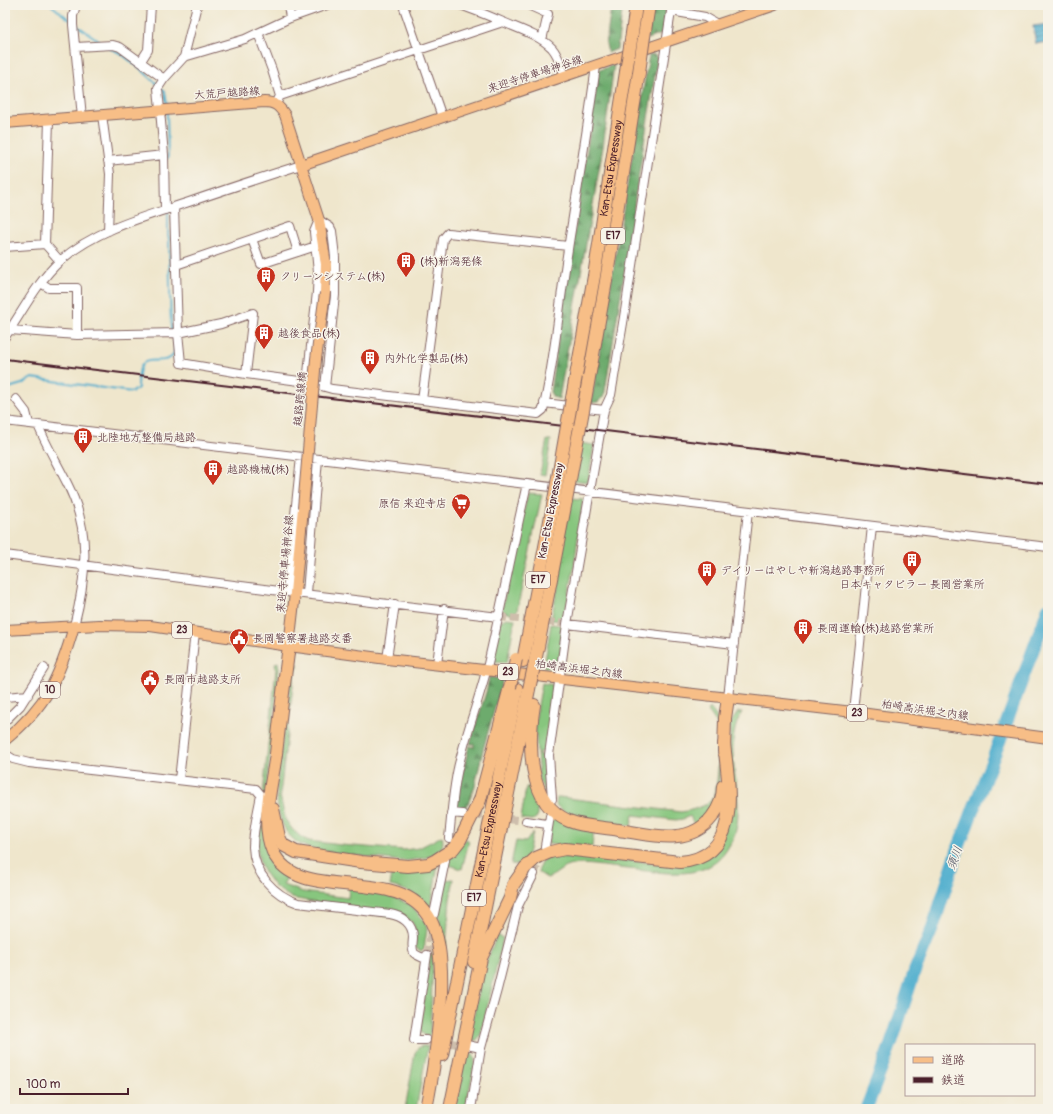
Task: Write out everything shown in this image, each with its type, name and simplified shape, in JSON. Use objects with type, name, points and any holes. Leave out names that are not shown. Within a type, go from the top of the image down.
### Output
[{"type":"highway","name":"Kan-Etsu Expressway","points":[[528,661],[548,528],[594,276],[636,5]]},
{"type":"highway","name":"Kan-Etsu Expressway","points":[[431,1109],[513,687],[528,661],[557,550],[607,274],[649,5]]},
{"type":"highway","points":[[289,646],[269,804],[267,832],[273,853],[282,866],[295,874],[310,879],[376,887],[396,892],[413,900],[424,910],[432,921],[439,947],[441,980],[435,1060],[426,1109]]},
{"type":"highway","points":[[528,661],[533,689],[532,752],[535,778],[540,793],[556,814],[569,821],[592,826],[670,837],[686,836],[696,831],[710,820],[719,807],[722,798],[725,718],[728,698]]},
{"type":"highway","points":[[275,758],[273,809],[278,836],[283,845],[296,852],[305,854],[361,862],[408,866],[428,864],[443,857],[453,849],[460,840],[480,800],[513,687]]},
{"type":"highway","name":"Kan-Etsu Expressway","points":[[444,1109],[533,689]]},
{"type":"highway","points":[[450,1109],[481,958],[510,898],[513,885],[519,875],[540,856],[565,849],[680,862],[695,860],[706,854],[715,847],[724,834],[728,814],[729,790],[724,744]]},
{"type":"main road","name":"来迎寺停車場神谷線","points":[[301,165],[775,5]]},
{"type":"main road","name":"大荒戸越路線","points":[[5,123],[278,100]]},
{"type":"main road","points":[[278,100],[280,108],[285,115],[319,220]]},
{"type":"main road","name":"越路跨線橋","points":[[302,508],[316,359],[325,293],[326,264],[319,220]]},
{"type":"main road","name":"来迎寺停車場神谷線","points":[[289,646],[291,592],[302,508]]},
{"type":"main road","name":"柏崎高浜堀之内線","points":[[5,630],[131,624],[289,646],[559,679],[853,712],[986,731],[1048,738]]},
{"type":"main road","name":"10","points":[[5,740],[30,718],[52,687],[62,665],[74,626]]},
{"type":"street","points":[[76,5],[73,16],[82,117]]},
{"type":"street","points":[[141,62],[148,50],[151,5]]},
{"type":"street","points":[[165,210],[164,155],[158,88],[184,57],[197,5]]},
{"type":"street","points":[[288,5],[290,18]]},
{"type":"street","points":[[184,57],[235,42],[290,18],[328,5]]},
{"type":"street","points":[[403,5],[442,117]]},
{"type":"street","points":[[460,5],[482,12],[542,40],[557,55],[565,76]]},
{"type":"street","points":[[528,5],[548,14],[542,40]]},
{"type":"street","points":[[552,799],[549,755],[567,624],[604,410],[610,395],[625,310],[672,8],[705,17],[717,24]]},
{"type":"street","points":[[258,33],[272,70],[278,100],[418,50],[503,22]]},
{"type":"street","points":[[76,47],[112,45],[120,47],[164,79]]},
{"type":"street","points":[[174,207],[178,333],[181,363],[307,382],[332,389],[538,414],[543,410],[556,336],[568,246],[584,155],[596,66]]},
{"type":"street","points":[[102,115],[110,174],[108,231]]},
{"type":"street","points":[[49,120],[45,244],[60,261]]},
{"type":"street","points":[[108,161],[164,155]]},
{"type":"street","points":[[7,333],[41,283],[60,261],[89,240],[108,231],[165,210],[301,165]]},
{"type":"street","points":[[307,382],[318,272],[314,232],[319,220],[330,227],[332,231],[335,258],[335,295],[325,387]]},
{"type":"street","points":[[176,265],[290,226],[298,252]]},
{"type":"street","points":[[422,400],[443,239],[448,233],[568,246]]},
{"type":"street","points":[[252,239],[260,264],[316,246]]},
{"type":"street","points":[[5,247],[45,244]]},
{"type":"street","points":[[41,283],[49,288],[77,288],[77,336]]},
{"type":"street","points":[[7,333],[77,336],[178,333],[221,324],[253,313],[246,374]]},
{"type":"street","points":[[16,399],[34,425],[67,483],[80,514],[83,527],[86,565],[74,626]]},
{"type":"street","points":[[544,403],[604,410]]},
{"type":"street","points":[[5,421],[301,458],[1048,547]]},
{"type":"street","points":[[291,592],[301,458]]},
{"type":"street","points":[[307,594],[318,460]]},
{"type":"street","points":[[449,838],[459,761],[486,670],[527,484]]},
{"type":"street","points":[[728,698],[748,511]]},
{"type":"street","points":[[853,712],[872,526]]},
{"type":"street","points":[[5,555],[307,594],[499,616]]},
{"type":"street","points":[[387,658],[395,604]]},
{"type":"street","points":[[437,664],[444,609]]},
{"type":"street","points":[[567,624],[734,644]]},
{"type":"street","points":[[179,780],[195,632]]},
{"type":"street","points":[[5,721],[20,706],[44,668]]},
{"type":"street","points":[[5,697],[28,695]]},
{"type":"street","points":[[5,754],[13,759],[29,763],[256,789],[261,795],[255,825],[253,848],[257,865],[273,890],[284,898],[298,903],[390,914],[401,917],[411,927],[413,936],[412,948],[414,953],[426,956],[414,1040],[426,1040]]},
{"type":"street","points":[[452,813],[462,814]]},
{"type":"street","points":[[526,821],[549,820],[545,846]]},
{"type":"street","points":[[434,914],[445,861]]},
{"type":"street","points":[[471,1109],[481,1048],[498,990],[518,906],[534,874]]},
{"type":"street","points":[[467,1045],[481,1048]]},
{"type":"green space","points":[[612,5],[623,5],[617,49],[608,53],[606,44]]},
{"type":"green space","points":[[652,5],[666,5],[662,34],[647,39]]},
{"type":"green space","points":[[653,54],[657,57],[657,63],[604,397],[598,402],[591,403],[649,55]]},
{"type":"green space","points":[[614,65],[603,147],[559,399],[553,397],[550,392],[599,70]]},
{"type":"green space","points":[[547,440],[551,440],[545,475],[540,474]]},
{"type":"green space","points":[[580,443],[594,445],[588,482],[573,480]]},
{"type":"green space","points":[[528,493],[542,494],[516,615],[504,612],[502,609]]},
{"type":"green space","points":[[570,498],[583,499],[574,567],[564,621],[551,620],[560,577],[566,518]]},
{"type":"green space","points":[[506,618],[515,619],[507,662],[493,661],[492,658],[499,622]]},
{"type":"green space","points":[[551,624],[561,625],[564,628],[559,662],[554,668],[544,667]]},
{"type":"green space","points":[[278,662],[279,669],[263,823],[288,875],[283,885],[303,892],[348,898],[349,888],[378,891],[411,905],[425,922],[427,929],[424,949],[421,951],[415,947],[416,936],[411,921],[292,898],[275,887],[264,872],[260,863],[256,837],[259,832],[276,669],[275,663]]},
{"type":"green space","points":[[297,664],[299,665],[294,677],[280,795],[285,819],[292,829],[301,837],[309,841],[404,850],[419,848],[442,836],[443,843],[441,849],[436,853],[414,860],[401,861],[337,853],[313,849],[300,844],[286,831],[279,813],[277,783],[292,671]]},
{"type":"green space","points":[[489,677],[503,679],[483,750],[475,786],[466,809],[458,807],[455,803],[469,746],[474,747],[474,744],[470,744],[487,689]]},
{"type":"green space","points":[[542,683],[554,685],[555,687],[546,751],[539,752],[539,755],[546,755],[547,795],[539,781],[535,722]]},
{"type":"green space","points":[[710,708],[717,717],[720,735],[718,791],[711,809],[695,826],[690,816],[676,820],[633,815],[631,826],[591,821],[572,815],[556,805],[557,798],[559,797],[681,812],[704,806],[713,797],[717,783],[718,732],[716,722],[708,711]]},
{"type":"green space","points":[[738,712],[742,712],[734,734],[733,758],[738,818],[735,834],[730,845],[719,860],[700,870],[679,873],[584,864],[569,866],[547,878],[538,872],[541,862],[545,858],[567,854],[661,864],[715,851],[730,778],[730,727]]},
{"type":"green space","points":[[526,787],[533,787],[541,806],[546,811],[537,809],[537,817],[533,820],[521,819]]},
{"type":"green space","points":[[552,815],[594,829],[592,847],[548,844]]},
{"type":"green space","points":[[533,832],[528,854],[522,864],[511,864],[516,841],[526,842]]},
{"type":"green space","points":[[466,839],[469,841],[462,869],[449,865],[449,858]]},
{"type":"green space","points":[[438,864],[430,912],[418,897],[403,889],[390,886],[393,868]]},
{"type":"green space","points":[[454,879],[450,899],[446,945],[443,946],[438,929],[440,918],[437,916],[444,880]]},
{"type":"green space","points":[[497,935],[503,938],[481,1034],[477,1040],[468,1041],[484,968]]},
{"type":"green space","points":[[430,954],[433,955],[430,1036],[424,1035],[420,1030]]},
{"type":"green space","points":[[428,1046],[416,1109],[405,1109],[415,1053],[418,1048]]},
{"type":"green space","points":[[466,1051],[471,1052],[475,1063],[465,1109],[454,1109]]},
{"type":"water","points":[[1048,24],[1048,42],[1036,44],[1033,26]]},
{"type":"waterway","points":[[51,5],[70,20]]},
{"type":"waterway","points":[[75,24],[101,42]]},
{"type":"waterway","points":[[109,48],[120,53],[141,69],[158,85]]},
{"type":"waterway","points":[[161,88],[165,92],[167,106]]},
{"type":"waterway","points":[[167,112],[168,158]]},
{"type":"waterway","points":[[168,210],[171,331]]},
{"type":"waterway","points":[[5,389],[22,384],[32,378],[132,392],[138,388],[139,371],[145,362],[169,359],[173,355],[175,347],[173,335]]},
{"type":"waterway","name":"須川","points":[[866,1109],[891,1044],[915,970],[933,927],[958,849],[1048,609]]},
{"type":"tunnel","points":[[499,617],[567,624]]},
{"type":"tunnel","points":[[462,814],[526,821]]},
{"type":"tunnel","points":[[534,874],[541,856]]},
{"type":"tunnel","points":[[427,954],[432,927]]},
{"type":"tunnel","points":[[426,1040],[467,1045]]},
{"type":"railway","points":[[5,359],[1048,484]]},
{"type":"place","name":"(株)新潟発條","points":[[406,278]]},
{"type":"place","name":"クリーンシステム(株)","points":[[266,293]]},
{"type":"place","name":"越後食品(株)","points":[[264,350]]},
{"type":"place","name":"内外化学製品(株)","points":[[370,375]]},
{"type":"place","name":"北陸地方整備局越路","points":[[83,454]]},
{"type":"place","name":"越路機械(株)","points":[[213,486]]},
{"type":"place","name":"原信 来迎寺店","points":[[461,520]]},
{"type":"place","name":"日本キャタピラー 長岡営業所","points":[[912,577]]},
{"type":"place","name":"デイリーはやしや新潟越路事務所","points":[[707,587]]},
{"type":"place","name":"長岡運輸(株)越路営業所","points":[[803,645]]},
{"type":"place","name":"長岡警察署越路交番","points":[[239,655]]},
{"type":"place","name":"長岡市越路支所","points":[[150,696]]}]
